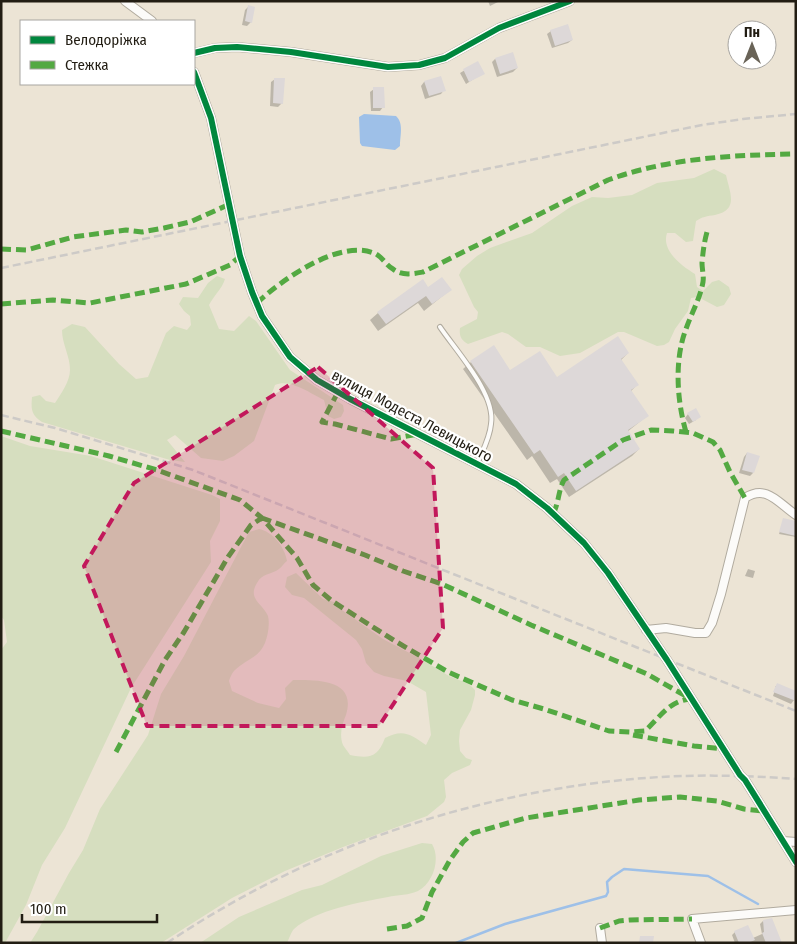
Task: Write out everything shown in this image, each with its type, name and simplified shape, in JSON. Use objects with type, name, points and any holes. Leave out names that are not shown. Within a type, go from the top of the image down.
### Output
[{"type":"street","points":[[125,1],[151,20]]},
{"type":"street","points":[[195,53],[215,48],[238,47],[291,52],[388,67],[419,65],[445,58],[499,28],[570,1]]},
{"type":"street","name":"вулиця Модеста Левицького","points":[[195,75],[211,118],[240,256],[252,292],[262,316],[290,357],[317,380],[350,400],[516,484],[547,508],[584,543],[608,573],[667,660],[783,841]]},
{"type":"street","points":[[646,630],[666,628],[706,633],[712,623],[721,594],[745,498],[754,492],[764,493],[777,500],[796,515]]},
{"type":"street","points":[[783,841],[796,842]]},
{"type":"street","points":[[783,841],[796,862]]},
{"type":"street","points":[[701,943],[692,919],[796,910]]},
{"type":"street","points":[[600,928],[602,943]]},
{"type":"lane","points":[[440,327],[484,390],[490,402],[492,412],[491,425],[478,464]]},
{"type":"highlighted area","points":[[318,367],[433,468],[443,628],[379,726],[147,726],[84,566],[134,483]]},
{"type":"green space","points":[[714,169],[726,175],[731,194],[730,205],[723,213],[696,221],[693,241],[686,242],[675,233],[667,233],[666,240],[667,246],[674,257],[695,274],[697,287],[703,291],[712,282],[719,280],[729,287],[731,294],[724,305],[717,307],[698,297],[691,298],[688,311],[675,329],[669,342],[657,346],[624,332],[618,332],[580,353],[560,356],[540,347],[526,347],[502,332],[468,344],[460,336],[460,328],[477,319],[478,312],[459,275],[462,269],[477,256],[490,248],[532,233],[572,206],[592,197],[608,198],[632,195],[657,183],[694,178]]},
{"type":"green space","points":[[217,276],[225,279],[209,305],[219,329],[234,331],[249,316],[256,321],[290,370],[343,405],[344,411],[341,417],[334,419],[328,416],[324,400],[294,385],[281,383],[275,385],[254,441],[234,456],[223,461],[201,458],[175,435],[167,440],[185,462],[170,460],[42,422],[36,417],[32,408],[32,397],[40,395],[46,401],[55,403],[68,379],[70,365],[62,330],[72,324],[85,327],[119,364],[136,379],[148,377],[166,333],[174,326],[187,330],[191,325],[190,316],[179,304],[183,297],[198,298],[208,283]]},
{"type":"green space","points":[[1,436],[30,446],[91,456],[220,499],[220,521],[210,541],[211,562],[131,688],[65,828],[42,865],[26,905],[5,943],[1,943],[1,650],[7,642],[4,620],[1,616]]},
{"type":"green space","points":[[259,529],[273,536],[284,550],[287,561],[276,571],[261,577],[254,589],[257,601],[268,616],[268,633],[265,643],[259,652],[238,667],[233,673],[229,681],[232,691],[258,703],[279,708],[286,699],[285,688],[293,680],[313,680],[333,684],[346,694],[348,703],[341,737],[343,745],[350,755],[363,757],[372,755],[376,753],[385,738],[397,733],[412,736],[426,745],[431,735],[426,692],[407,681],[374,672],[366,663],[362,649],[356,640],[304,598],[292,595],[285,587],[287,577],[296,573],[323,599],[334,602],[342,610],[383,639],[449,676],[469,684],[475,690],[471,710],[460,730],[459,741],[460,751],[466,758],[472,760],[470,765],[452,773],[444,780],[446,797],[444,802],[427,816],[285,871],[232,898],[161,943],[30,943],[83,850],[100,809],[148,735],[161,694],[184,656],[249,532]]},
{"type":"green space","points":[[422,843],[432,844],[436,857],[431,877],[418,891],[352,904],[326,912],[303,922],[294,929],[287,943],[200,943],[239,917],[302,890],[322,885],[381,856]]},
{"type":"water","points":[[364,114],[396,116],[401,126],[400,146],[395,150],[362,146],[360,143],[359,117]]},
{"type":"building","points":[[248,5],[255,7],[252,23],[245,21]]},
{"type":"building","points":[[568,24],[573,40],[555,46],[550,30]]},
{"type":"building","points":[[513,52],[518,68],[500,74],[495,58]]},
{"type":"building","points":[[478,61],[485,74],[469,82],[463,69]]},
{"type":"building","points":[[441,76],[446,91],[429,96],[424,81]]},
{"type":"building","points":[[274,78],[285,78],[283,104],[273,103]]},
{"type":"building","points":[[373,87],[384,87],[385,108],[373,108]]},
{"type":"building","points":[[442,277],[452,290],[432,304],[426,296],[386,324],[377,312],[423,279],[428,287]]},
{"type":"building","points":[[618,336],[629,353],[621,359],[639,385],[631,390],[649,416],[628,430],[640,449],[576,491],[564,473],[558,477],[540,450],[534,454],[470,361],[494,345],[510,370],[540,351],[557,377]]},
{"type":"building","points":[[696,408],[701,417],[693,422],[687,413]]},
{"type":"building","points":[[747,452],[760,456],[754,473],[742,470]]},
{"type":"building","points":[[783,518],[796,521],[796,536],[779,532]]},
{"type":"building","points":[[777,683],[796,691],[796,701],[773,692]]},
{"type":"building","points":[[772,918],[782,943],[766,943],[762,933],[764,932],[763,920]]},
{"type":"building","points":[[748,925],[755,940],[748,943],[739,943],[734,931]]},
{"type":"building","points":[[640,936],[654,936],[653,943],[639,943]]},
{"type":"waterway","points":[[456,943],[505,924],[606,896],[608,892],[607,882],[624,869],[708,876],[758,904]]},
{"type":"railway","points":[[1,268],[702,125],[796,114]]},
{"type":"railway","points":[[1,415],[55,428],[193,470],[796,711]]},
{"type":"railway","points":[[167,943],[220,910],[275,880],[331,854],[449,813],[510,798],[571,787],[633,779],[674,776],[796,779]]},
{"type":"marked path","points":[[257,303],[296,273],[329,256],[346,251],[362,250],[376,254],[400,273],[423,272],[608,180],[677,162],[748,155],[796,154]]},
{"type":"marked path","points":[[1,249],[27,250],[73,237],[126,230],[142,232],[164,228],[190,222],[230,204]]},
{"type":"marked path","points":[[686,432],[679,394],[678,367],[682,341],[702,288],[702,259],[707,232]]},
{"type":"marked path","points":[[1,304],[53,300],[90,303],[186,284],[230,265],[240,256]]},
{"type":"marked path","points":[[338,392],[322,422],[391,439],[418,434]]},
{"type":"marked path","points":[[553,514],[564,480],[623,440],[651,430],[693,433],[713,442],[720,450],[745,498]]},
{"type":"marked path","points":[[1,431],[109,456],[157,470],[240,500],[262,518],[297,558],[313,585],[332,601],[448,672],[512,700],[609,731],[630,732],[645,731],[671,706],[677,702],[691,699],[647,674],[531,625],[442,584],[262,518]]},
{"type":"marked path","points":[[116,752],[165,660],[184,632],[228,557],[251,525],[262,518]]},
{"type":"marked path","points":[[633,735],[694,746],[724,749]]},
{"type":"marked path","points":[[387,929],[407,926],[422,918],[432,892],[450,860],[463,842],[473,833],[526,818],[639,800],[680,797],[717,801],[744,809],[764,811]]},
{"type":"marked path","points":[[600,928],[619,921],[692,919]]},
{"type":"cycle path","points":[[195,53],[215,48],[237,47],[291,52],[388,67],[419,65],[445,58],[499,28],[570,1]]},
{"type":"cycle path","points":[[195,75],[211,118],[240,256],[252,292],[262,316],[290,357],[317,380],[350,399],[516,484],[547,508],[584,543],[608,573],[667,660],[796,862]]}]
